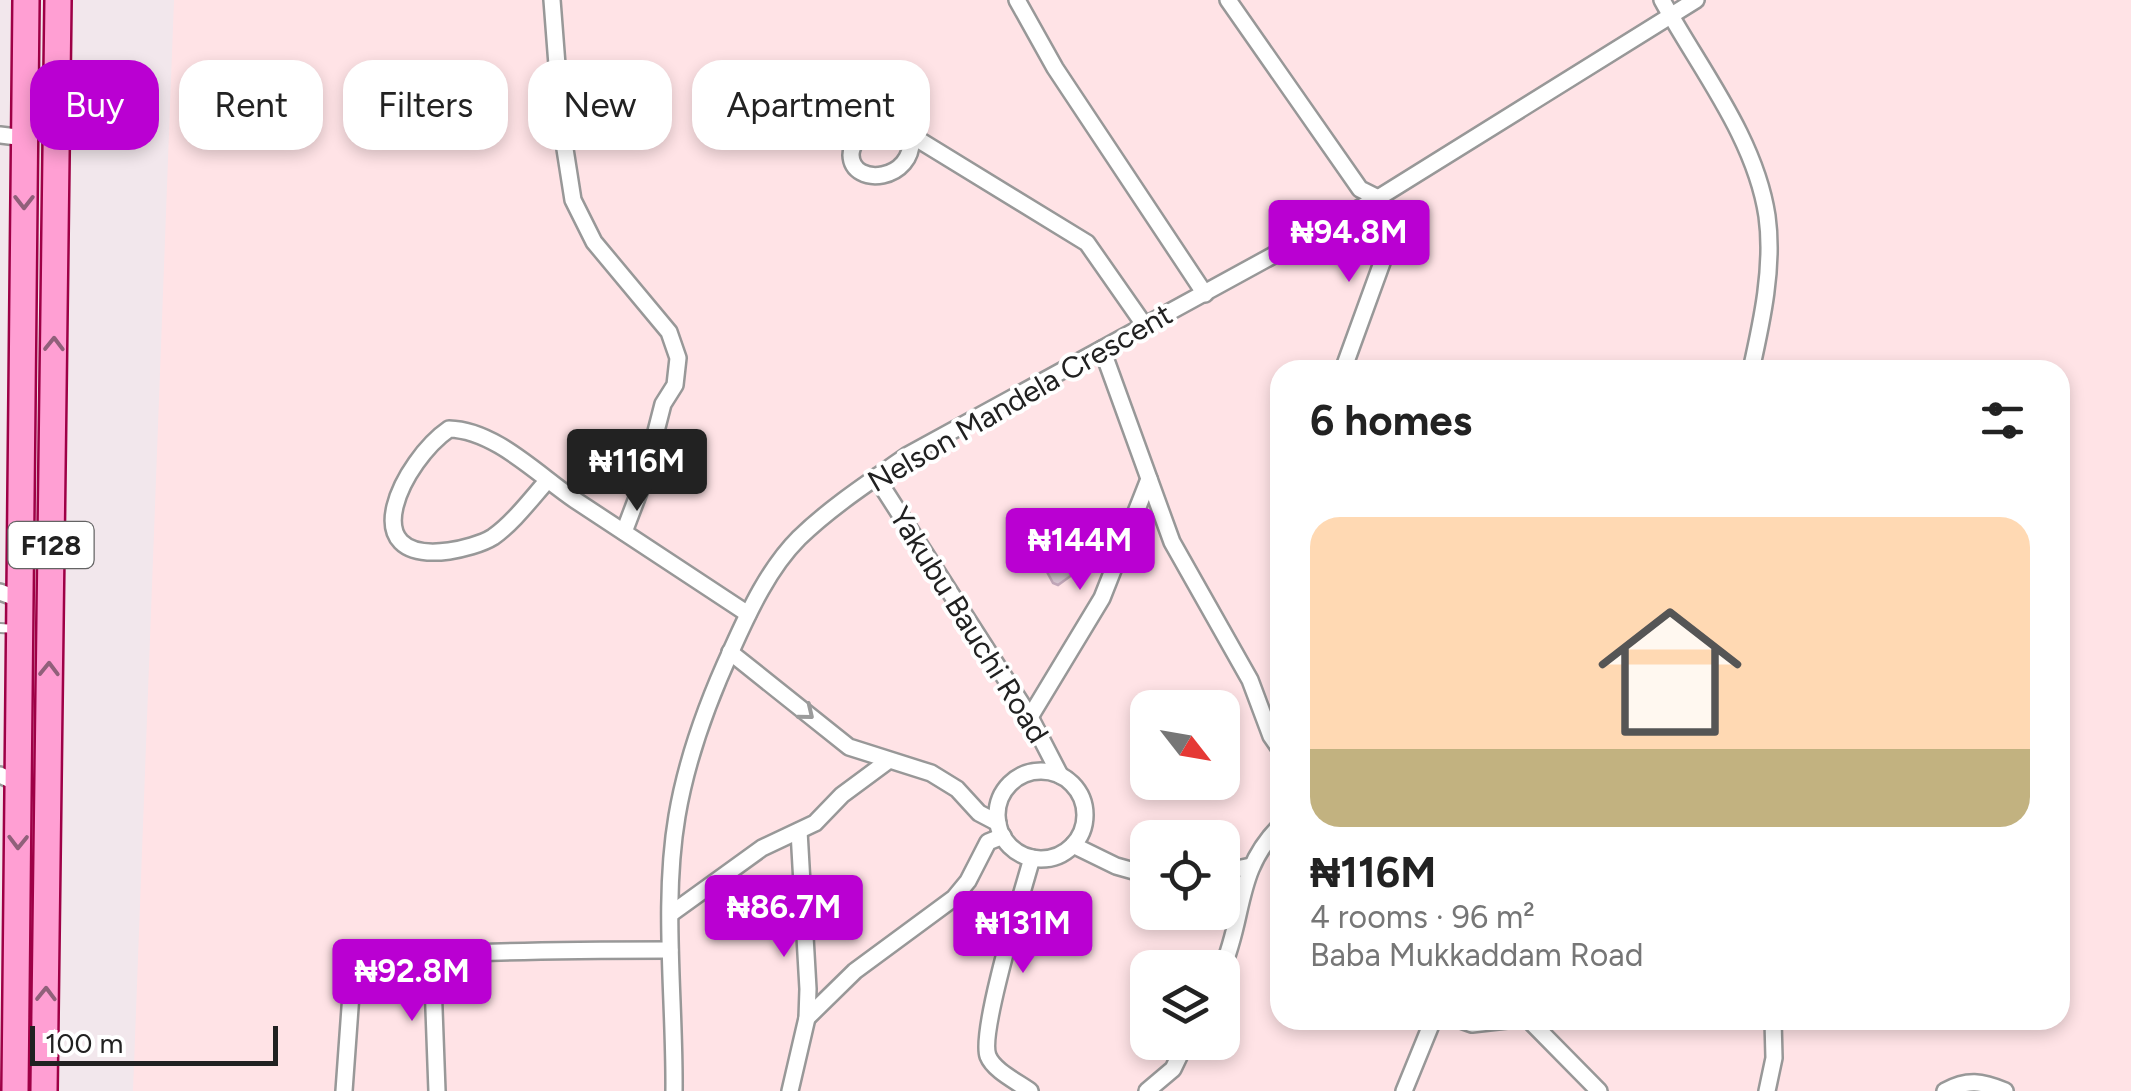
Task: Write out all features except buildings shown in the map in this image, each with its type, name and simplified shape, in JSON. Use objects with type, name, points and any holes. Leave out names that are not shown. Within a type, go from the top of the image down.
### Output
[{"type":"main road","name":"F128","points":[[15,1091],[8,943],[10,780],[16,742],[10,629],[12,136],[26,0]]},
{"type":"main road","name":"F128","points":[[44,1091],[58,0]]},
{"type":"street","points":[[552,0],[562,130],[574,200],[594,242],[657,313],[678,358],[675,384],[663,404],[643,482],[624,532]]},
{"type":"street","points":[[1017,0],[1056,68],[1205,294]]},
{"type":"street","points":[[1228,0],[1360,190],[1378,198],[1393,222],[1388,250],[1347,360]]},
{"type":"street","points":[[1662,0],[1740,136],[1766,216],[1768,262],[1753,360]]},
{"type":"street","name":"Nelson Mandela Crescent","points":[[674,1091],[670,950],[677,818],[684,783],[706,705],[730,652],[778,562],[798,540],[838,504],[908,454],[1378,198],[1696,0]]},
{"type":"street","points":[[930,146],[1087,244],[1145,326]]},
{"type":"street","points":[[1102,349],[1172,542],[1250,680],[1270,733]]},
{"type":"street","points":[[547,481],[492,538],[457,550],[422,554],[401,542],[393,529],[394,507],[411,469],[436,438],[449,429],[460,429],[503,448],[748,614]]},
{"type":"street","name":"Yakubu Bauchi Road","points":[[876,477],[1030,716],[1060,775]]},
{"type":"street","points":[[1030,716],[1102,598],[1149,479]]},
{"type":"street","points":[[730,652],[848,747],[930,773],[956,789],[1000,830],[1011,847],[1032,858],[1050,858],[1073,845],[1081,834],[1084,806],[1080,794],[1060,775],[1047,771],[1020,776],[1002,796],[1000,830],[988,842],[968,881],[954,898],[855,972],[807,1018]]},
{"type":"street","points":[[672,913],[762,848],[816,823],[842,795],[888,761]]},
{"type":"street","points":[[790,1091],[807,1018],[799,831]]},
{"type":"street","points":[[1230,950],[1244,882],[1250,866],[1270,839]]},
{"type":"street","points":[[1073,845],[1130,870]]},
{"type":"street","points":[[1030,1091],[992,1063],[986,1047],[1004,956],[1032,858]]},
{"type":"street","points":[[1240,868],[1250,866]]},
{"type":"street","points":[[344,1091],[354,981],[361,970],[374,964],[432,955],[670,950]]},
{"type":"street","points":[[432,955],[437,1091]]},
{"type":"street","points":[[1404,1091],[1428,1030]]},
{"type":"street","points":[[1539,1030],[1599,1091]]},
{"type":"street","points":[[1768,1091],[1774,1058],[1773,1030]]},
{"type":"street","points":[[1148,1091],[1177,1060]]},
{"type":"street","points":[[1944,1091],[1965,1082],[1986,1083],[2005,1091]]},
{"type":"shaded area","points":[[174,0],[2131,0],[2131,1091],[133,1091]]}]
